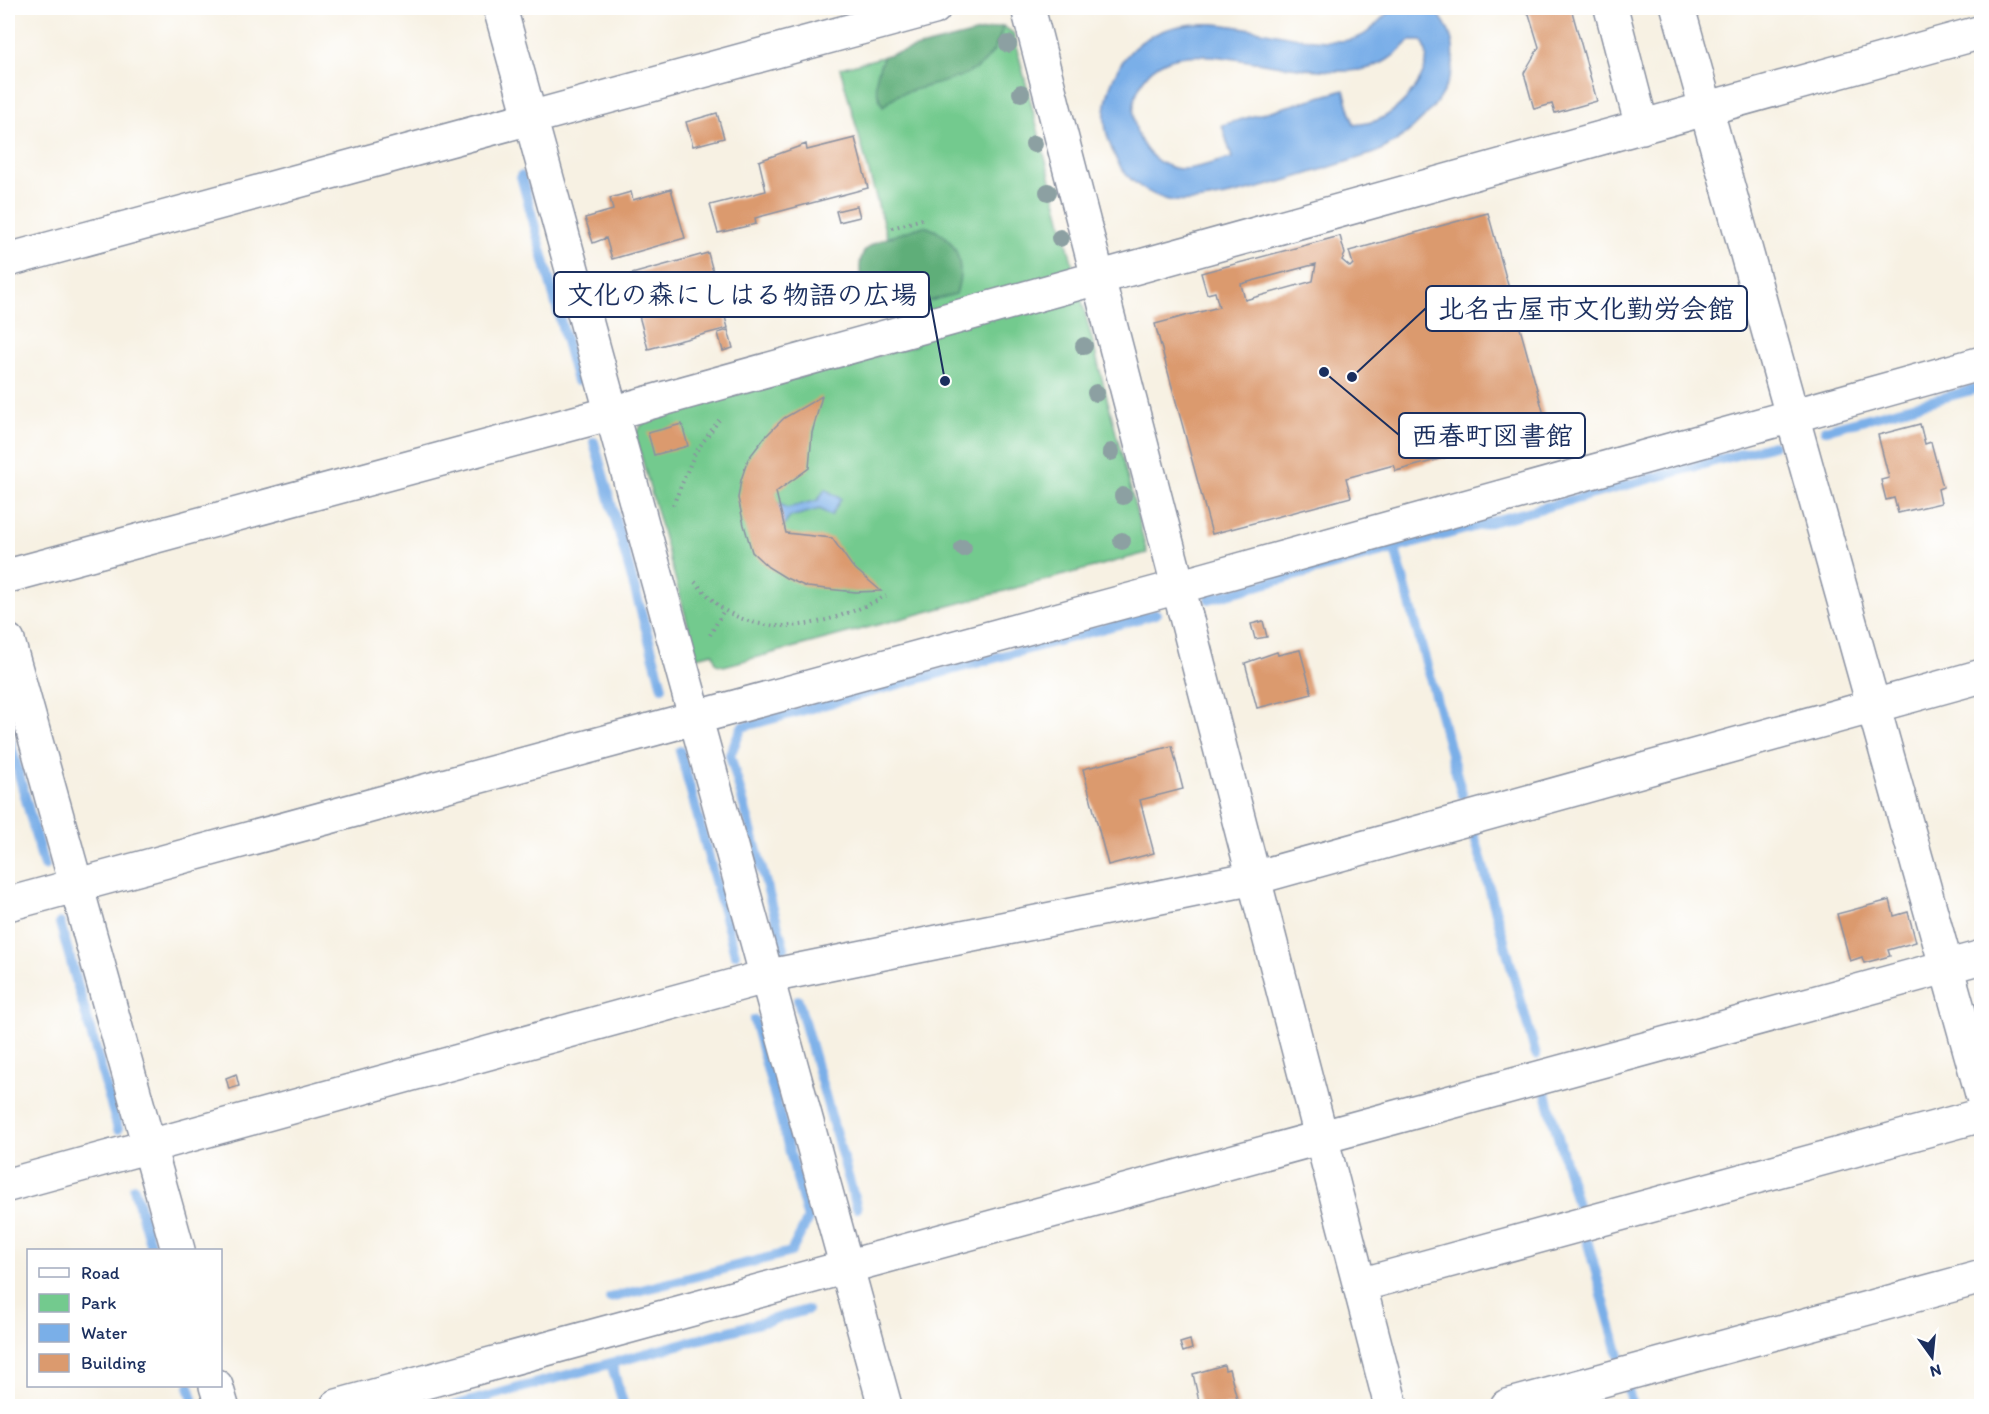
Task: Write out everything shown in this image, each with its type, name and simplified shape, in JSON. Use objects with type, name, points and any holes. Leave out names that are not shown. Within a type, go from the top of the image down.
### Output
[{"type":"street","points":[[500,8],[885,1407]]},
{"type":"street","points":[[8,260],[934,8]]},
{"type":"street","points":[[1028,8],[1391,1407]]},
{"type":"street","points":[[1611,8],[1642,127]]},
{"type":"street","points":[[1678,8],[1982,1094]]},
{"type":"street","points":[[8,576],[612,413],[1097,276],[1982,32]]},
{"type":"street","points":[[8,904],[1178,587],[1982,363]]},
{"type":"street","points":[[8,641],[177,1249]]},
{"type":"street","points":[[8,1185],[765,977],[1254,878],[1982,676]]},
{"type":"street","points":[[337,1407],[1982,957]]},
{"type":"street","points":[[1360,1285],[1982,1115]]},
{"type":"street","points":[[1507,1407],[1982,1277]]},
{"type":"street","points":[[216,1387],[222,1407]]},
{"type":"path","points":[[891,228],[922,219]]},
{"type":"path","points":[[691,576],[724,610],[753,624],[779,628],[832,617],[864,607],[886,596]]},
{"type":"path","points":[[709,638],[711,630],[724,610]]},
{"type":"green space","points":[[1003,26],[1013,33],[1147,553],[724,666],[716,664],[713,653],[697,657],[635,434],[646,419],[917,345],[840,68]]},
{"type":"green space","points":[[1003,26],[993,51],[977,68],[955,79],[898,95],[883,107],[876,82],[884,56]]},
{"type":"green space","points":[[924,226],[944,236],[956,252],[960,272],[956,294],[867,318],[860,275],[860,262],[864,252],[871,245]]},
{"type":"water","points":[[1399,8],[1433,8],[1448,29],[1453,50],[1451,71],[1443,91],[1414,127],[1395,142],[1375,153],[1270,185],[1211,199],[1186,201],[1168,200],[1153,194],[1127,176],[1118,163],[1106,131],[1107,100],[1113,78],[1125,58],[1132,49],[1151,36],[1174,27],[1220,24],[1314,40],[1351,40],[1368,32]],"holes":[[[1410,41],[1422,41],[1426,52],[1426,63],[1416,86],[1398,107],[1375,121],[1354,125],[1344,90],[1222,125],[1232,158],[1189,169],[1170,167],[1159,162],[1142,144],[1137,132],[1134,120],[1136,95],[1145,78],[1156,66],[1170,59],[1187,56],[1221,57],[1308,69],[1348,71],[1375,66],[1393,56]]]},
{"type":"water","points":[[825,489],[841,499],[831,516],[820,509],[790,517],[783,527],[777,502],[787,508],[818,500]]},
{"type":"building","points":[[1518,8],[1571,8],[1597,101],[1555,113],[1552,104],[1534,109],[1524,73],[1539,47],[1529,14]]},
{"type":"building","points":[[717,113],[724,138],[693,146],[686,122]]},
{"type":"building","points":[[855,138],[868,188],[755,218],[756,224],[718,233],[710,205],[766,191],[759,161],[806,144],[807,150]]},
{"type":"building","points":[[671,189],[685,238],[612,259],[606,238],[593,243],[585,218],[613,210],[610,198],[631,192],[633,200]]},
{"type":"building","points":[[857,206],[860,217],[839,222],[836,211]]},
{"type":"building","points":[[1488,213],[1548,429],[1396,471],[1394,465],[1346,478],[1351,497],[1212,534],[1155,324],[1219,307],[1215,292],[1207,294],[1201,273],[1340,236],[1345,254],[1342,260],[1350,267],[1353,264],[1349,251]],"holes":[[[1316,264],[1313,281],[1245,300],[1241,284]]]},
{"type":"building","points":[[708,253],[728,328],[648,349],[628,275]]},
{"type":"building","points":[[728,330],[733,348],[723,351],[718,333]]},
{"type":"building","points":[[822,396],[812,433],[809,468],[776,492],[786,533],[832,538],[852,566],[881,591],[856,592],[807,587],[768,567],[752,552],[738,498],[748,459],[784,418]]},
{"type":"building","points":[[682,424],[688,446],[654,455],[648,433]]},
{"type":"building","points":[[1920,424],[1925,444],[1931,442],[1943,487],[1938,489],[1941,503],[1898,513],[1894,498],[1886,500],[1881,480],[1889,478],[1878,435]]},
{"type":"building","points":[[1263,621],[1267,637],[1255,639],[1251,624]]},
{"type":"building","points":[[1300,650],[1312,694],[1257,708],[1245,663],[1277,652],[1278,655]]},
{"type":"building","points":[[1172,746],[1183,789],[1140,800],[1154,853],[1108,865],[1083,769]]},
{"type":"building","points":[[1890,900],[1894,916],[1908,912],[1916,942],[1888,950],[1890,956],[1864,963],[1862,957],[1850,961],[1837,914]]},
{"type":"building","points":[[236,1074],[239,1086],[229,1089],[226,1078]]},
{"type":"building","points":[[1190,1340],[1192,1349],[1183,1352],[1180,1343]]},
{"type":"building","points":[[1224,1365],[1225,1370],[1229,1369],[1239,1406],[1200,1406],[1193,1374]]},
{"type":"waterway","points":[[521,176],[577,381]]},
{"type":"waterway","points":[[1825,430],[1982,387]]},
{"type":"waterway","points":[[594,442],[662,687]]},
{"type":"waterway","points":[[1209,599],[1773,445]]},
{"type":"waterway","points":[[1395,549],[1462,794]]},
{"type":"waterway","points":[[784,948],[730,755],[742,727],[1156,614]]},
{"type":"waterway","points":[[8,734],[44,866]]},
{"type":"waterway","points":[[680,751],[735,954]]},
{"type":"waterway","points":[[1474,834],[1536,1055]]},
{"type":"waterway","points":[[60,923],[118,1129]]},
{"type":"waterway","points":[[798,1000],[857,1208]]},
{"type":"waterway","points":[[610,1298],[791,1252],[808,1219],[754,1020]]},
{"type":"waterway","points":[[1545,1090],[1577,1205]]},
{"type":"waterway","points":[[134,1188],[152,1249]]},
{"type":"waterway","points":[[1587,1240],[1619,1356]]},
{"type":"waterway","points":[[453,1406],[807,1310]]},
{"type":"waterway","points":[[611,1363],[624,1406]]},
{"type":"waterway","points":[[189,1387],[193,1399]]},
{"type":"waterway","points":[[1628,1389],[1632,1406]]},
{"type":"place","name":"西春町図書館","points":[[1324,372]]},
{"type":"place","name":"北名古屋市文化勤労会館","points":[[1352,377]]},
{"type":"place","name":"文化の森にしはる物語の広場","points":[[945,381]]}]
